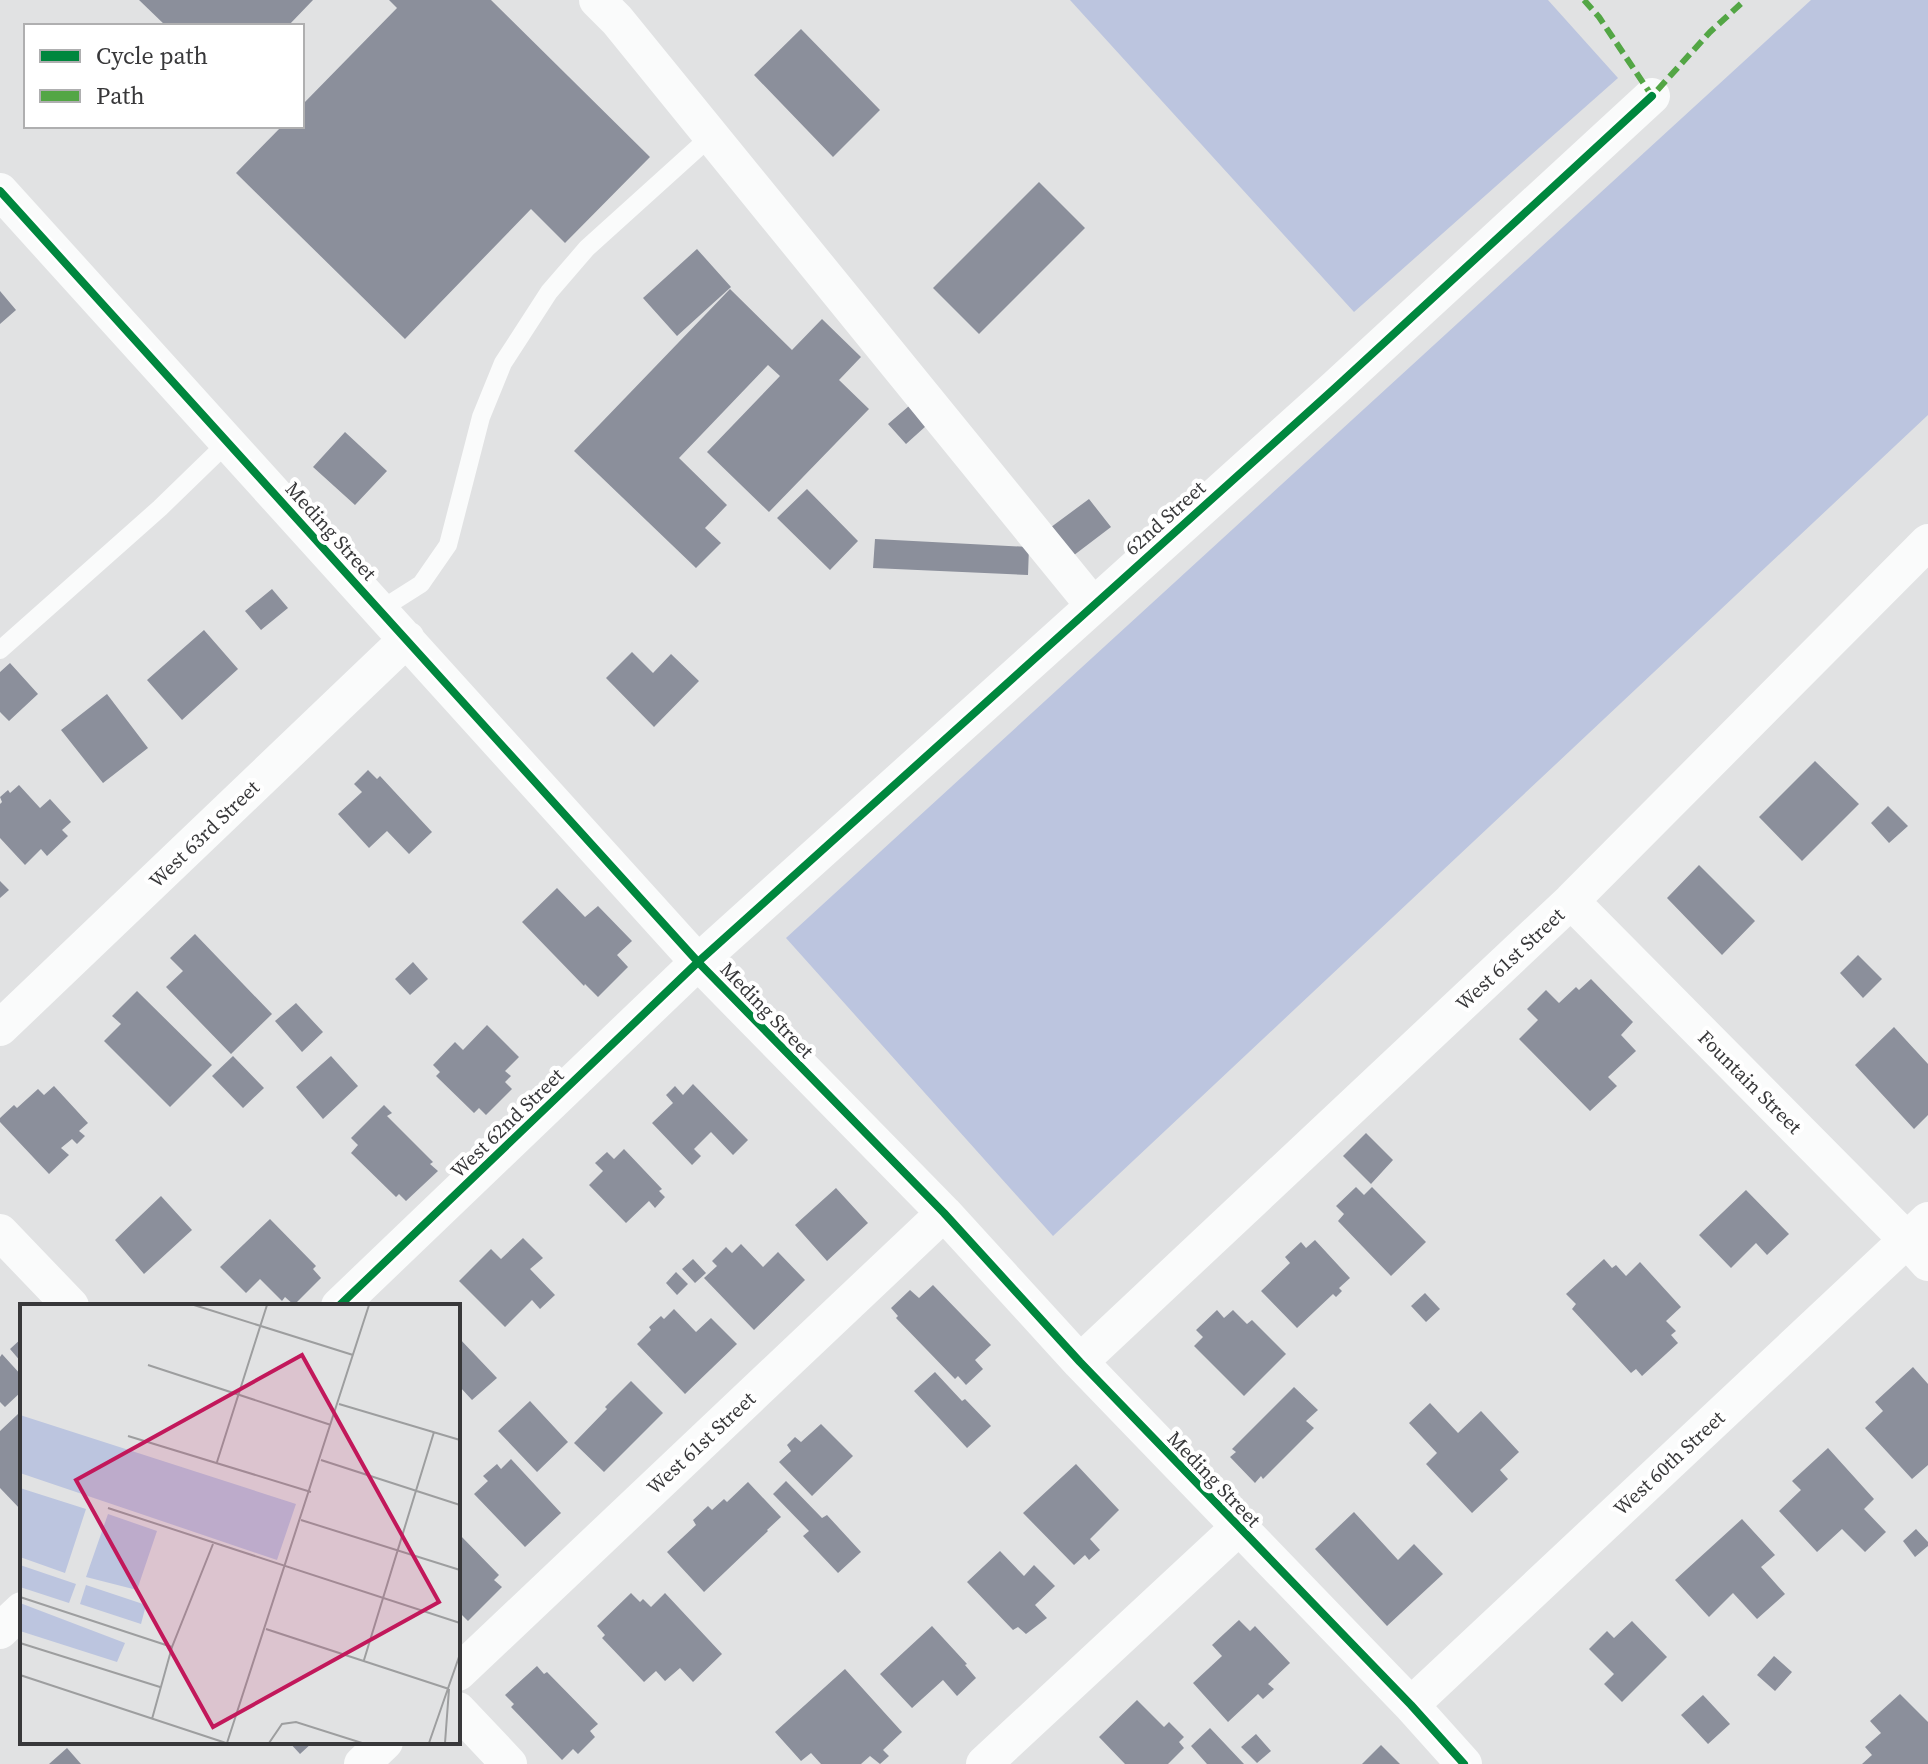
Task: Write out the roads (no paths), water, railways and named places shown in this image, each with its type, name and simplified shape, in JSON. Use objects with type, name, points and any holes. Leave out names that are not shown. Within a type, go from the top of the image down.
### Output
[{"type":"street","points":[[617,7],[711,136],[1093,605]]},
{"type":"street","name":"62nd Street","points":[[698,962],[1335,388],[1652,96]]},
{"type":"street","name":"Meding Street","points":[[0,191],[698,962],[944,1213],[1080,1362],[1411,1705],[1464,1764]]},
{"type":"street","name":"West 61st Street","points":[[1080,1362],[1571,901],[1928,542]]},
{"type":"street","name":"West 63rd Street","points":[[0,1028],[407,639]]},
{"type":"street","name":"Fountain Street","points":[[1571,901],[1921,1241]]},
{"type":"street","name":"West 62nd Street","points":[[341,1304],[698,962]]},
{"type":"street","name":"West 61st Street","points":[[460,1671],[944,1213]]},
{"type":"street","points":[[0,1232],[69,1304]]},
{"type":"street","name":"West 60th Street","points":[[1411,1705],[1921,1241]]},
{"type":"street","points":[[984,1764],[1238,1528]]},
{"type":"street","points":[[0,1631],[20,1612]]},
{"type":"street","points":[[460,1712],[509,1764]]},
{"type":"street","points":[[362,1764],[383,1744]]},
{"type":"lane","points":[[380,610],[421,584],[448,545],[481,417],[503,363],[549,292],[587,248],[711,136]]},
{"type":"lane","points":[[0,650],[160,508],[228,442]]}]
